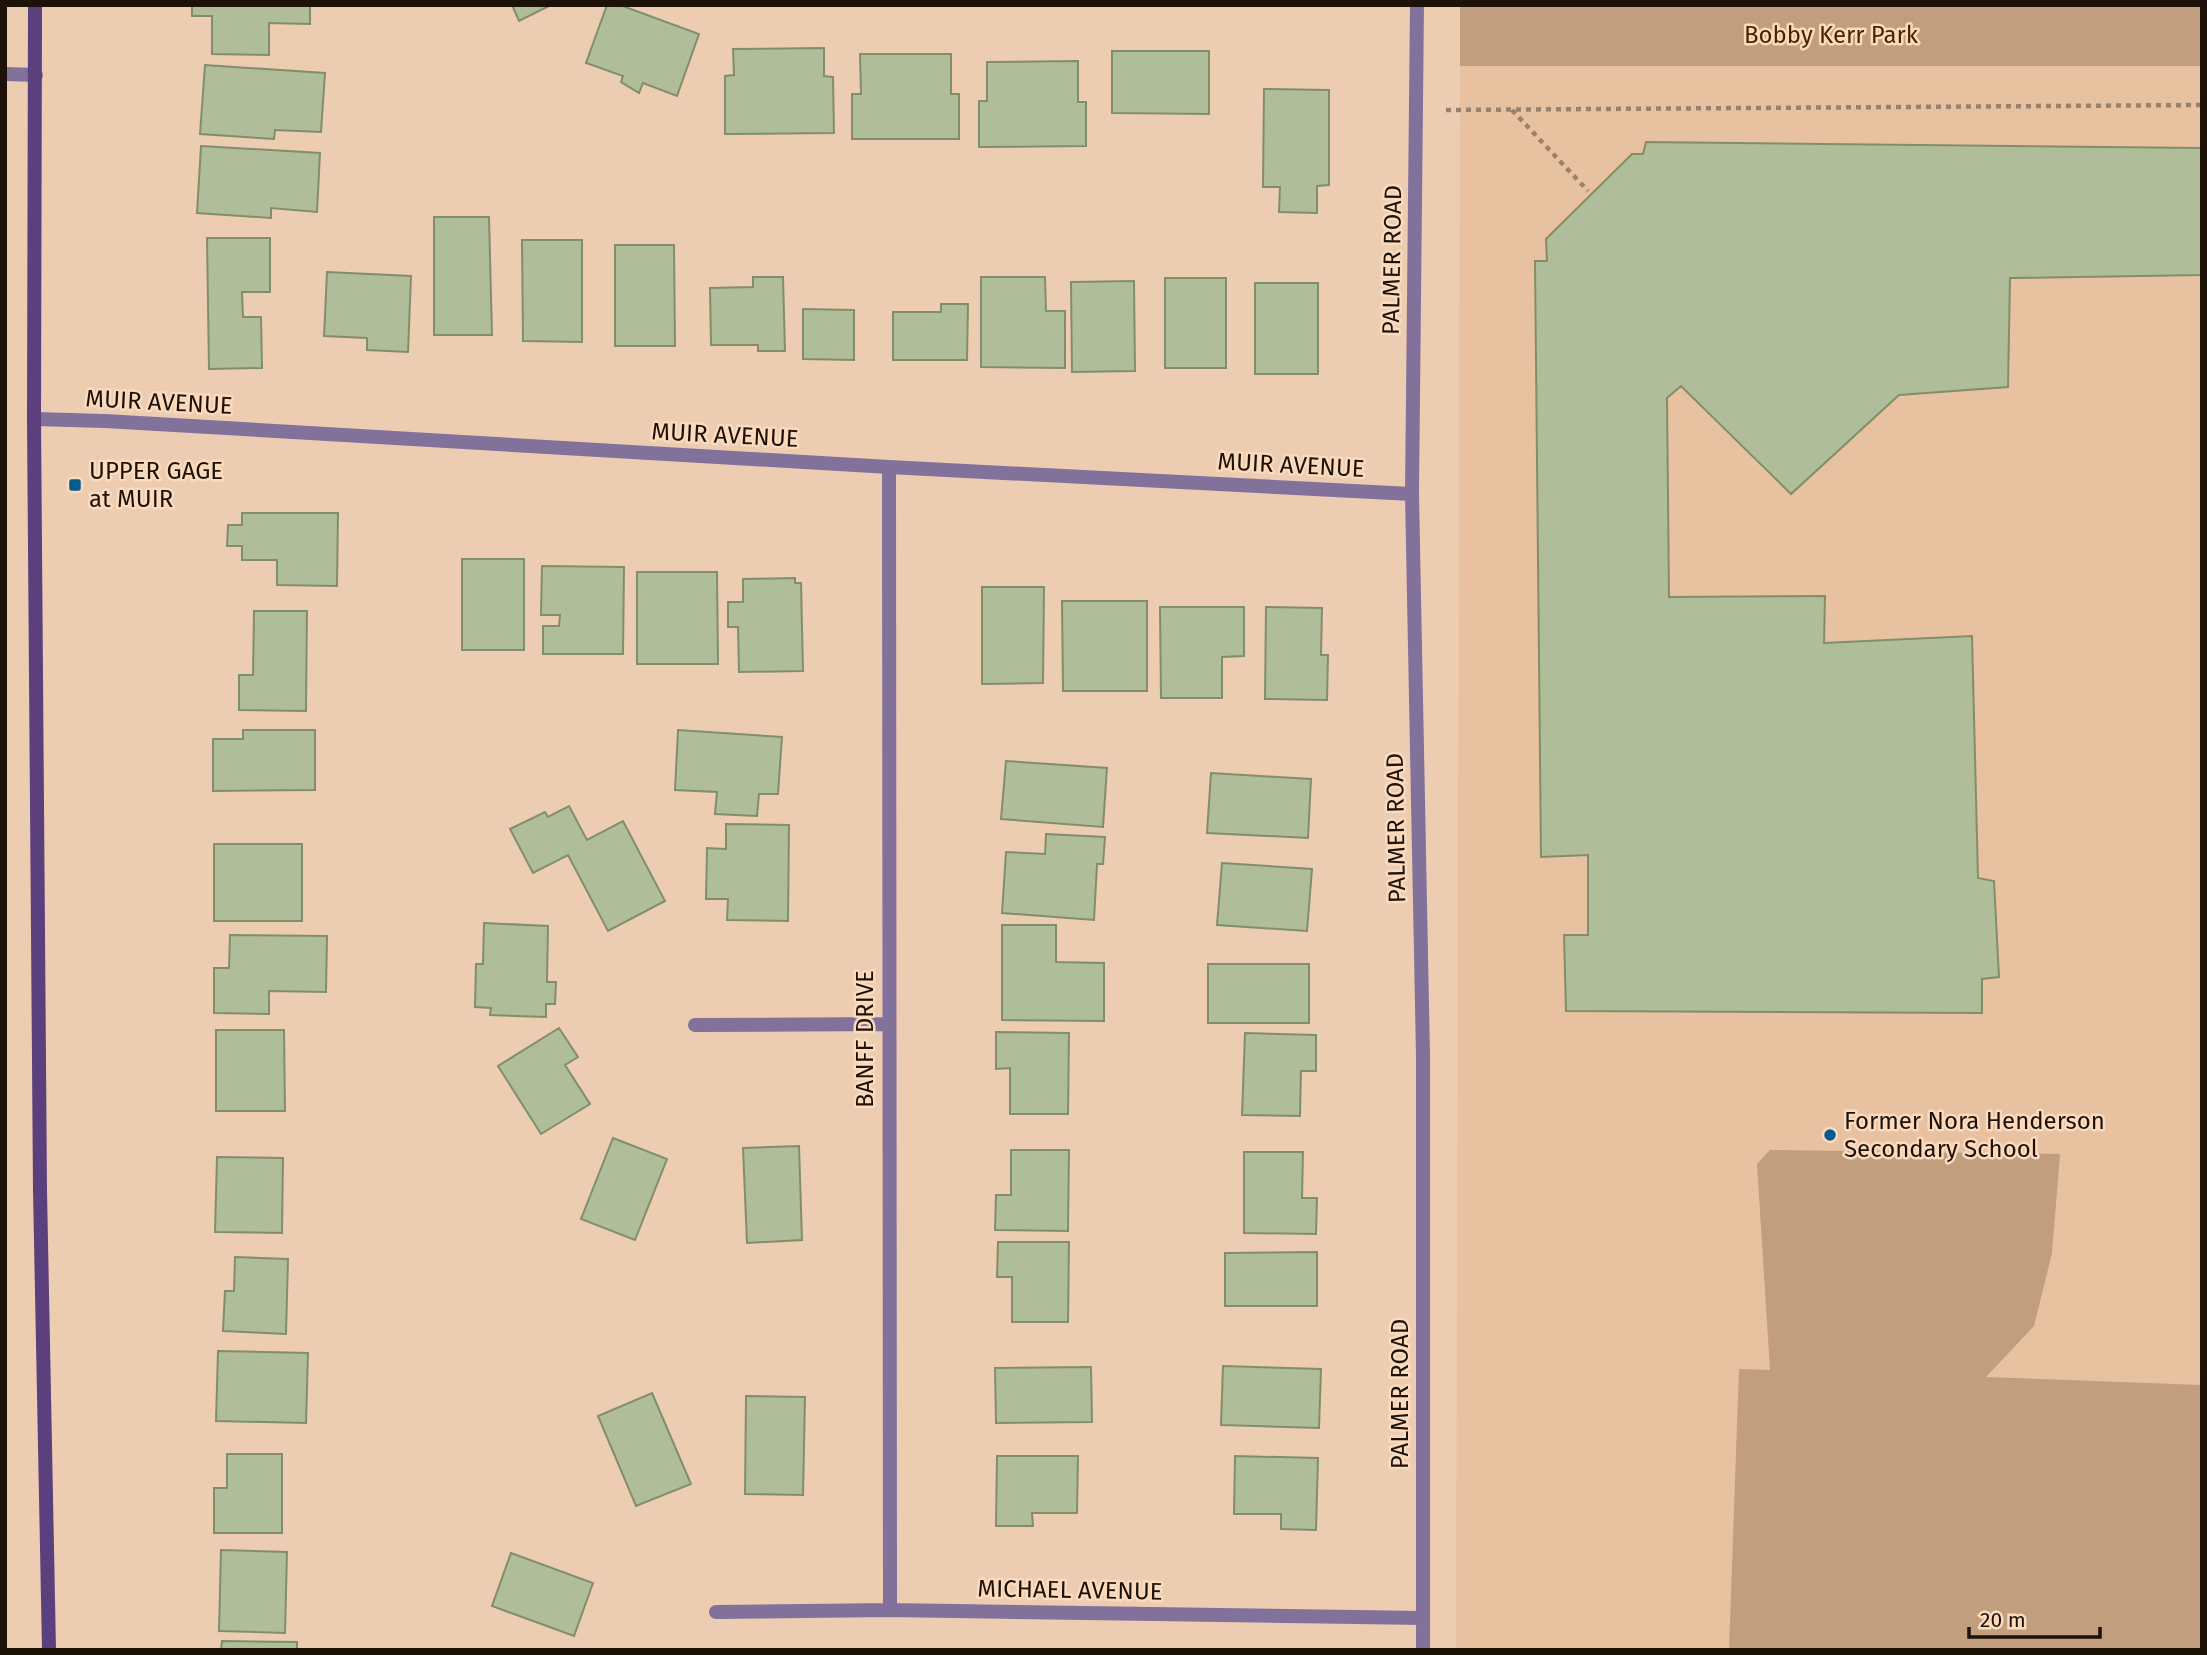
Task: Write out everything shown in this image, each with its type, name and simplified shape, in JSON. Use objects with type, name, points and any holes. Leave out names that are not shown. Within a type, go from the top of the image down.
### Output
[{"type":"main road","points":[[35,5],[34,419],[40,1176],[49,1650]]},
{"type":"street","name":"PALMER ROAD","points":[[1417,5],[1412,494],[1423,1056],[1423,1650]]},
{"type":"street","points":[[5,74],[36,75]]},
{"type":"street","name":"MUIR AVENUE","points":[[34,419],[1412,494]]},
{"type":"street","name":"BANFF DRIVE","points":[[889,467],[890,1610]]},
{"type":"street","points":[[695,1025],[888,1024]]},
{"type":"street","name":"MICHAEL AVENUE","points":[[716,1612],[890,1610],[1423,1618]]},
{"type":"path","points":[[1417,111],[2202,105]]},
{"type":"path","points":[[1511,109],[1588,191]]},
{"type":"shaded area","name":"Former Nora Henderson Secondary School","points":[[1460,66],[2202,66],[2202,1650],[1456,1650]]},
{"type":"green space","name":"Bobby Kerr Park","points":[[1460,5],[2202,5],[2202,66],[1460,66]]},
{"type":"green space","points":[[1770,1150],[2060,1154],[2052,1253],[2034,1326],[1986,1377],[2202,1385],[2202,1650],[1729,1650],[1739,1369],[1770,1370],[1757,1164]]},
{"type":"building","points":[[192,5],[310,5],[310,24],[269,23],[269,55],[212,54],[212,16],[192,16]]},
{"type":"building","points":[[512,5],[551,5],[519,21]]},
{"type":"building","points":[[607,5],[620,5],[699,34],[677,96],[643,83],[639,93],[621,82],[623,76],[586,63]]},
{"type":"building","points":[[824,48],[824,76],[833,77],[834,133],[725,134],[725,76],[734,75],[733,49]]},
{"type":"building","points":[[1112,51],[1209,51],[1209,114],[1112,113]]},
{"type":"building","points":[[860,54],[951,54],[951,94],[959,94],[959,139],[852,139],[852,94],[861,94]]},
{"type":"building","points":[[1078,61],[1078,102],[1086,102],[1086,146],[979,147],[979,101],[987,101],[987,62]]},
{"type":"building","points":[[205,65],[325,73],[321,132],[275,130],[274,139],[200,134]]},
{"type":"building","points":[[1264,89],[1329,90],[1329,185],[1317,186],[1317,213],[1279,212],[1280,187],[1263,187]]},
{"type":"building","points":[[1646,142],[2202,148],[2202,275],[2010,278],[2008,387],[1899,395],[1791,494],[1681,386],[1667,398],[1669,597],[1825,596],[1824,643],[1972,636],[1978,878],[1994,881],[1999,977],[1982,979],[1982,1013],[1566,1011],[1564,935],[1588,935],[1588,855],[1541,857],[1535,261],[1547,261],[1546,239],[1632,154],[1643,154]]},
{"type":"building","points":[[201,146],[320,153],[317,212],[271,208],[271,218],[197,213]]},
{"type":"building","points":[[434,217],[489,217],[492,335],[434,335]]},
{"type":"building","points":[[207,238],[270,238],[270,292],[242,292],[243,317],[261,317],[262,368],[209,369]]},
{"type":"building","points":[[522,240],[582,240],[582,342],[523,341]]},
{"type":"building","points":[[615,245],[674,245],[675,346],[615,346]]},
{"type":"building","points":[[327,272],[411,276],[408,352],[367,350],[367,338],[324,336]]},
{"type":"building","points":[[753,277],[783,277],[785,351],[758,351],[758,345],[711,345],[710,288],[753,287]]},
{"type":"building","points":[[981,277],[1045,277],[1046,311],[1065,311],[1065,368],[981,367]]},
{"type":"building","points":[[1165,278],[1226,278],[1226,368],[1165,368]]},
{"type":"building","points":[[1134,281],[1135,371],[1072,372],[1071,282]]},
{"type":"building","points":[[1255,283],[1318,283],[1318,374],[1255,374]]},
{"type":"building","points":[[941,304],[968,304],[967,360],[893,360],[893,312],[941,312]]},
{"type":"building","points":[[803,309],[854,310],[854,360],[803,359]]},
{"type":"building","points":[[242,513],[338,513],[337,586],[277,585],[277,560],[242,560],[242,546],[227,546],[228,525],[242,525]]},
{"type":"building","points":[[462,559],[524,559],[524,650],[462,650]]},
{"type":"building","points":[[542,566],[624,567],[623,654],[543,654],[543,626],[559,626],[560,615],[541,615]]},
{"type":"building","points":[[637,572],[717,572],[718,664],[637,664]]},
{"type":"building","points":[[795,578],[795,583],[801,583],[803,671],[739,672],[738,627],[728,627],[728,602],[743,602],[743,579]]},
{"type":"building","points":[[982,587],[1044,587],[1043,683],[982,684]]},
{"type":"building","points":[[1062,601],[1147,601],[1147,691],[1063,691]]},
{"type":"building","points":[[1160,607],[1244,607],[1244,656],[1222,657],[1222,698],[1161,698]]},
{"type":"building","points":[[1266,607],[1322,608],[1321,655],[1328,655],[1327,700],[1265,699]]},
{"type":"building","points":[[254,611],[307,611],[306,711],[239,710],[239,675],[253,675]]},
{"type":"building","points":[[243,730],[315,730],[315,790],[213,791],[213,739],[243,739]]},
{"type":"building","points":[[678,730],[782,737],[778,794],[759,794],[757,816],[715,814],[717,792],[675,790]]},
{"type":"building","points":[[1006,761],[1107,768],[1103,827],[1001,819]]},
{"type":"building","points":[[1211,773],[1311,779],[1308,838],[1207,833]]},
{"type":"building","points":[[569,806],[587,840],[623,821],[665,901],[608,931],[568,855],[533,873],[510,829],[545,812],[548,817]]},
{"type":"building","points":[[726,824],[789,825],[788,921],[727,920],[728,899],[706,899],[707,848],[726,849]]},
{"type":"building","points":[[1046,834],[1105,837],[1103,864],[1097,864],[1094,920],[1002,913],[1006,852],[1045,854]]},
{"type":"building","points":[[214,844],[302,844],[302,921],[214,921]]},
{"type":"building","points":[[1222,863],[1312,869],[1307,931],[1217,925]]},
{"type":"building","points":[[484,923],[548,926],[547,982],[556,982],[555,1004],[546,1004],[546,1017],[490,1015],[491,1008],[475,1007],[476,964],[483,964]]},
{"type":"building","points":[[1002,925],[1056,925],[1056,962],[1104,963],[1104,1021],[1002,1020]]},
{"type":"building","points":[[230,935],[327,936],[326,992],[269,991],[269,1014],[214,1013],[214,968],[229,968]]},
{"type":"building","points":[[1208,964],[1309,964],[1309,1023],[1208,1023]]},
{"type":"building","points":[[559,1028],[578,1057],[565,1065],[590,1104],[541,1134],[498,1066]]},
{"type":"building","points":[[216,1030],[284,1030],[285,1111],[216,1111]]},
{"type":"building","points":[[996,1032],[1069,1033],[1068,1114],[1010,1114],[1010,1068],[996,1069]]},
{"type":"building","points":[[1245,1033],[1316,1035],[1316,1071],[1301,1071],[1300,1116],[1242,1115]]},
{"type":"building","points":[[613,1138],[667,1159],[635,1240],[581,1219]]},
{"type":"building","points":[[799,1146],[802,1240],[747,1243],[743,1148]]},
{"type":"building","points":[[1011,1150],[1069,1150],[1068,1231],[995,1230],[996,1195],[1011,1195]]},
{"type":"building","points":[[1244,1152],[1303,1152],[1302,1198],[1317,1198],[1316,1234],[1244,1233]]},
{"type":"building","points":[[217,1157],[283,1158],[282,1233],[215,1232]]},
{"type":"building","points":[[998,1242],[1069,1242],[1068,1322],[1012,1322],[1012,1277],[997,1277]]},
{"type":"building","points":[[1317,1252],[1317,1306],[1225,1306],[1225,1253]]},
{"type":"building","points":[[235,1257],[288,1259],[286,1334],[223,1331],[225,1291],[234,1291]]},
{"type":"building","points":[[218,1351],[308,1353],[306,1423],[216,1421]]},
{"type":"building","points":[[1223,1366],[1321,1369],[1319,1428],[1221,1425]]},
{"type":"building","points":[[1091,1367],[1092,1422],[996,1423],[995,1368]]},
{"type":"building","points":[[652,1393],[691,1484],[636,1506],[598,1416]]},
{"type":"building","points":[[746,1396],[805,1397],[803,1495],[745,1494]]},
{"type":"building","points":[[227,1454],[282,1454],[282,1533],[214,1533],[214,1488],[227,1488]]},
{"type":"building","points":[[997,1456],[1078,1456],[1077,1513],[1032,1513],[1033,1526],[996,1526]]},
{"type":"building","points":[[1235,1456],[1318,1458],[1316,1530],[1281,1529],[1281,1514],[1234,1514]]},
{"type":"building","points":[[221,1550],[287,1552],[285,1633],[219,1631]]},
{"type":"building","points":[[511,1553],[593,1583],[574,1636],[492,1606]]},
{"type":"building","points":[[222,1641],[297,1642],[297,1650],[221,1650]]},
{"type":"place","name":"UPPER GAGE at MUIR","points":[[75,485]]},
{"type":"place","name":"Former Nora Henderson Secondary School","points":[[1830,1135]]}]
